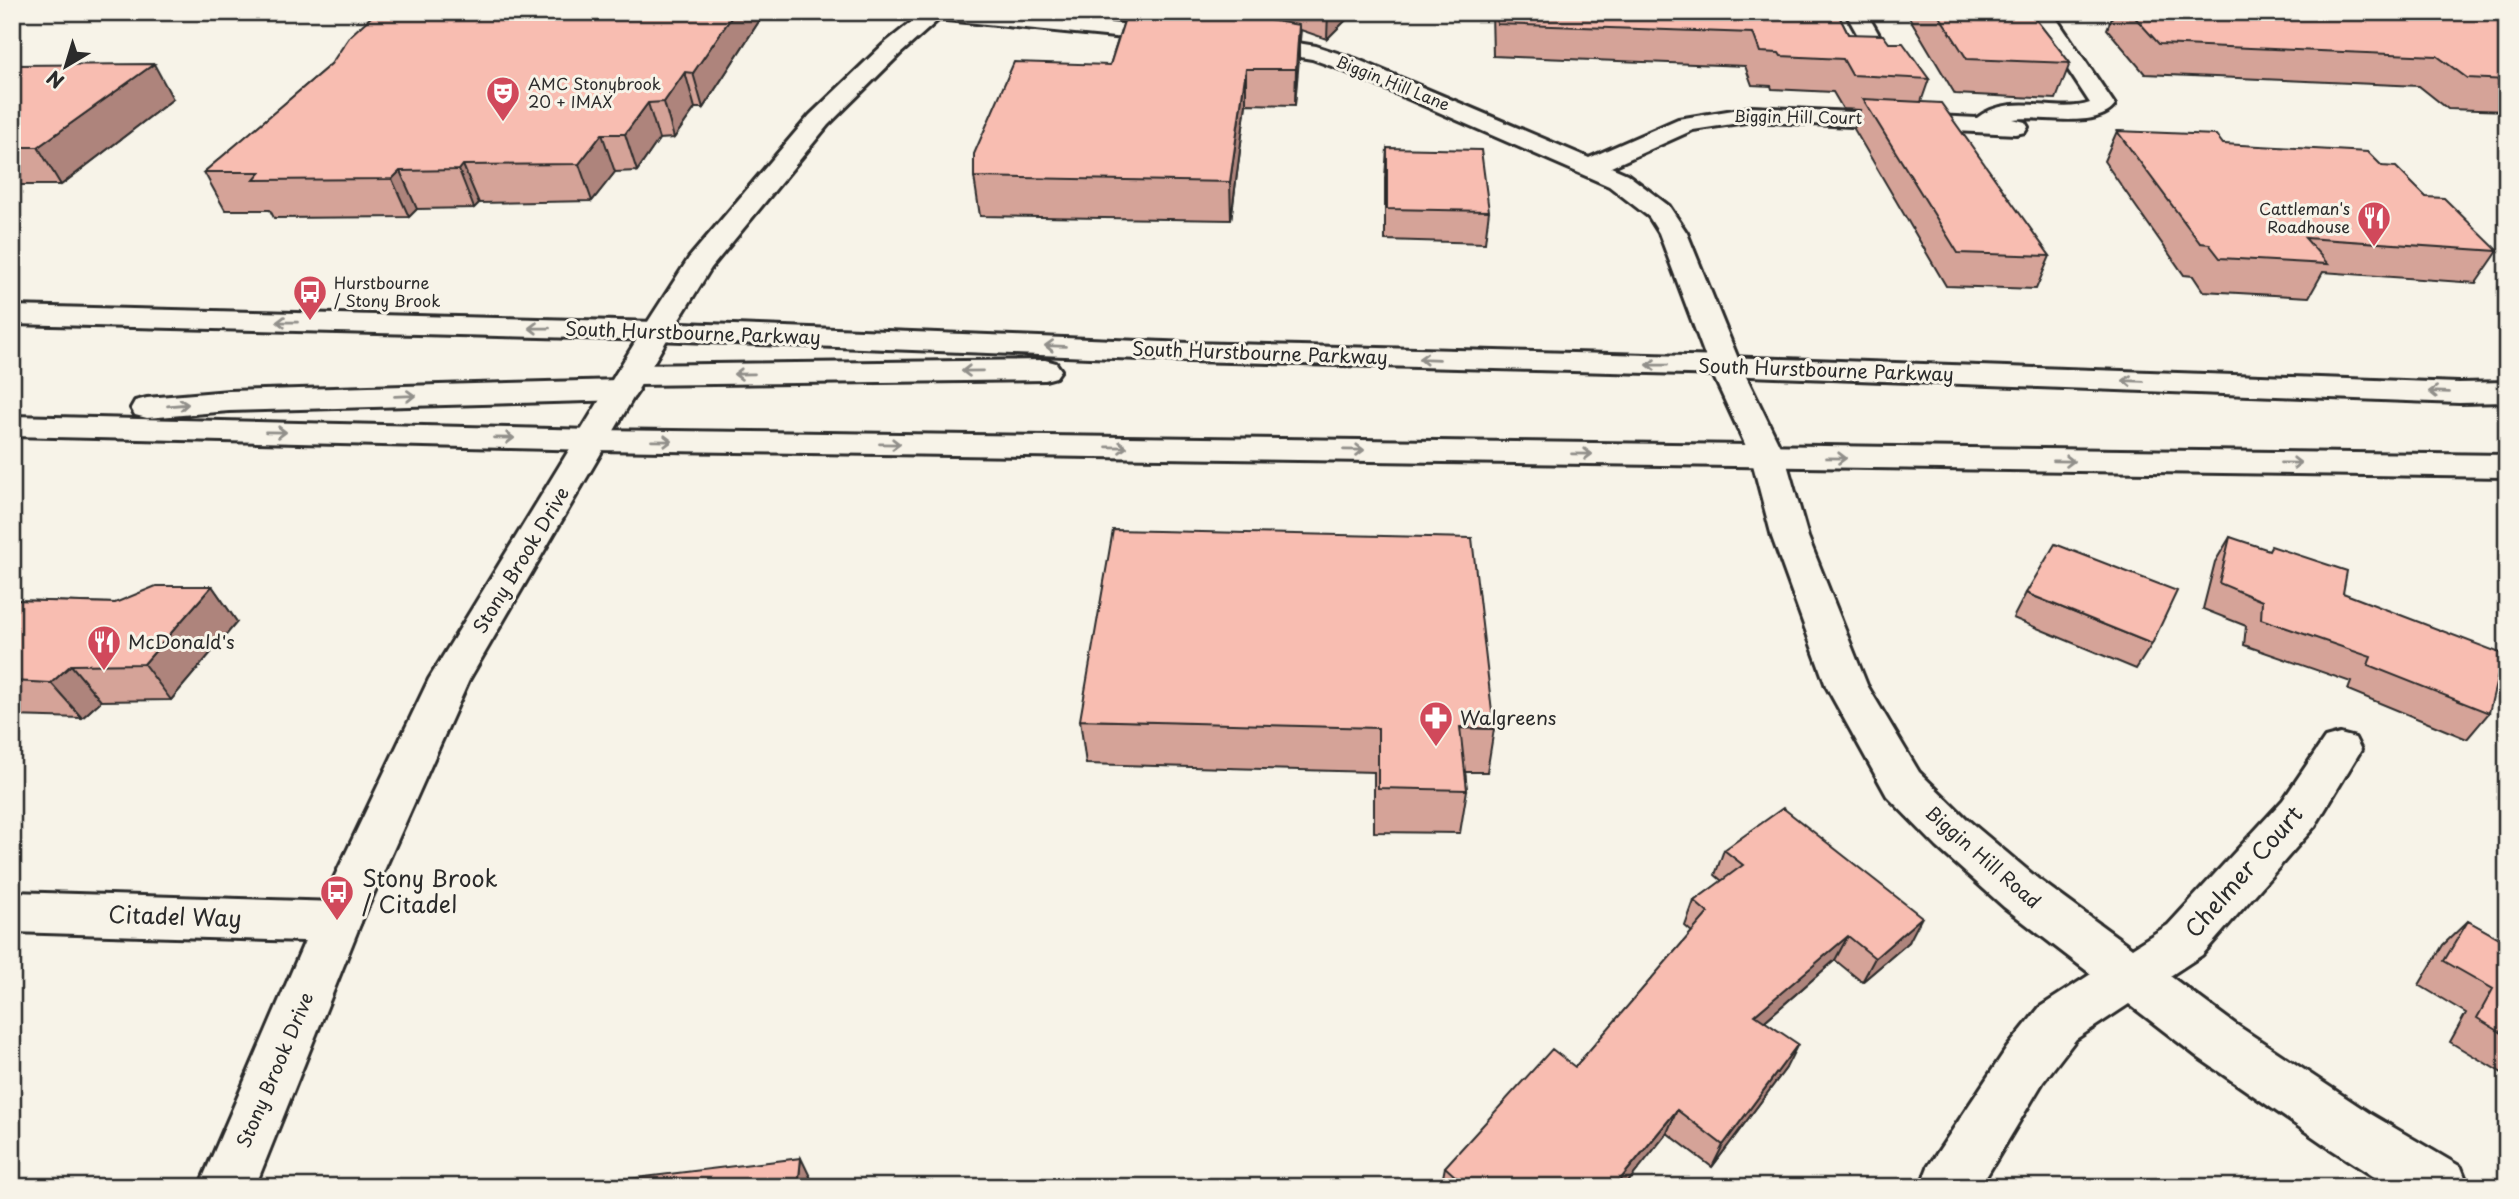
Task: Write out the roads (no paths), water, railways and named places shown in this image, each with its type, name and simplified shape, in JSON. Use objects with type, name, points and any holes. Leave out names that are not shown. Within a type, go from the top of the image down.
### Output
[{"type":"street","points":[[1855,12],[1887,68]]},
{"type":"street","points":[[1982,124],[2002,114],[2085,112],[2103,105],[2048,23],[2030,12]]},
{"type":"street","points":[[937,13],[1191,37]]},
{"type":"street","name":"Stony Brook Drive","points":[[227,1187],[337,922],[449,679],[657,331],[699,264],[819,120],[892,49],[937,13]]},
{"type":"street","name":"Biggin Hill Lane","points":[[1219,40],[1297,50],[1348,64],[1618,180],[1659,212],[1673,233],[1725,366]]},
{"type":"street","name":"Biggin Hill Court","points":[[1590,167],[1687,124],[1726,116],[1911,111],[1982,124],[2016,127]]},
{"type":"street","name":"South Hurstbourne Parkway","points":[[12,315],[657,331],[1382,358],[1725,366],[2459,393],[2507,392]]},
{"type":"street","points":[[12,325],[139,318]]},
{"type":"street","points":[[12,420],[229,401],[627,383],[1382,358]]},
{"type":"street","name":"Biggin Hill Road","points":[[1725,366],[1768,457],[1790,537],[1847,686],[1903,784],[1953,834],[2021,893],[2239,1056],[2350,1131],[2441,1187]]},
{"type":"street","points":[[12,426],[594,440],[2507,466]]},
{"type":"street","name":"Chelmer Court","points":[[1948,1187],[2025,1065],[2058,1023],[2185,940],[2299,813],[2340,750]]},
{"type":"street","name":"Citadel Way","points":[[12,912],[337,922]]},
{"type":"place","name":"AMC Stonybrook 20 + IMAX","points":[[503,123]]},
{"type":"place","name":"Cattleman's Roadhouse","points":[[2374,248]]},
{"type":"place","name":"Hurstbourne / Stony Brook","points":[[310,322]]},
{"type":"place","name":"McDonald's","points":[[104,672]]},
{"type":"place","name":"Walgreens","points":[[1436,748]]},
{"type":"place","name":"Stony Brook / Citadel","points":[[337,922]]}]
